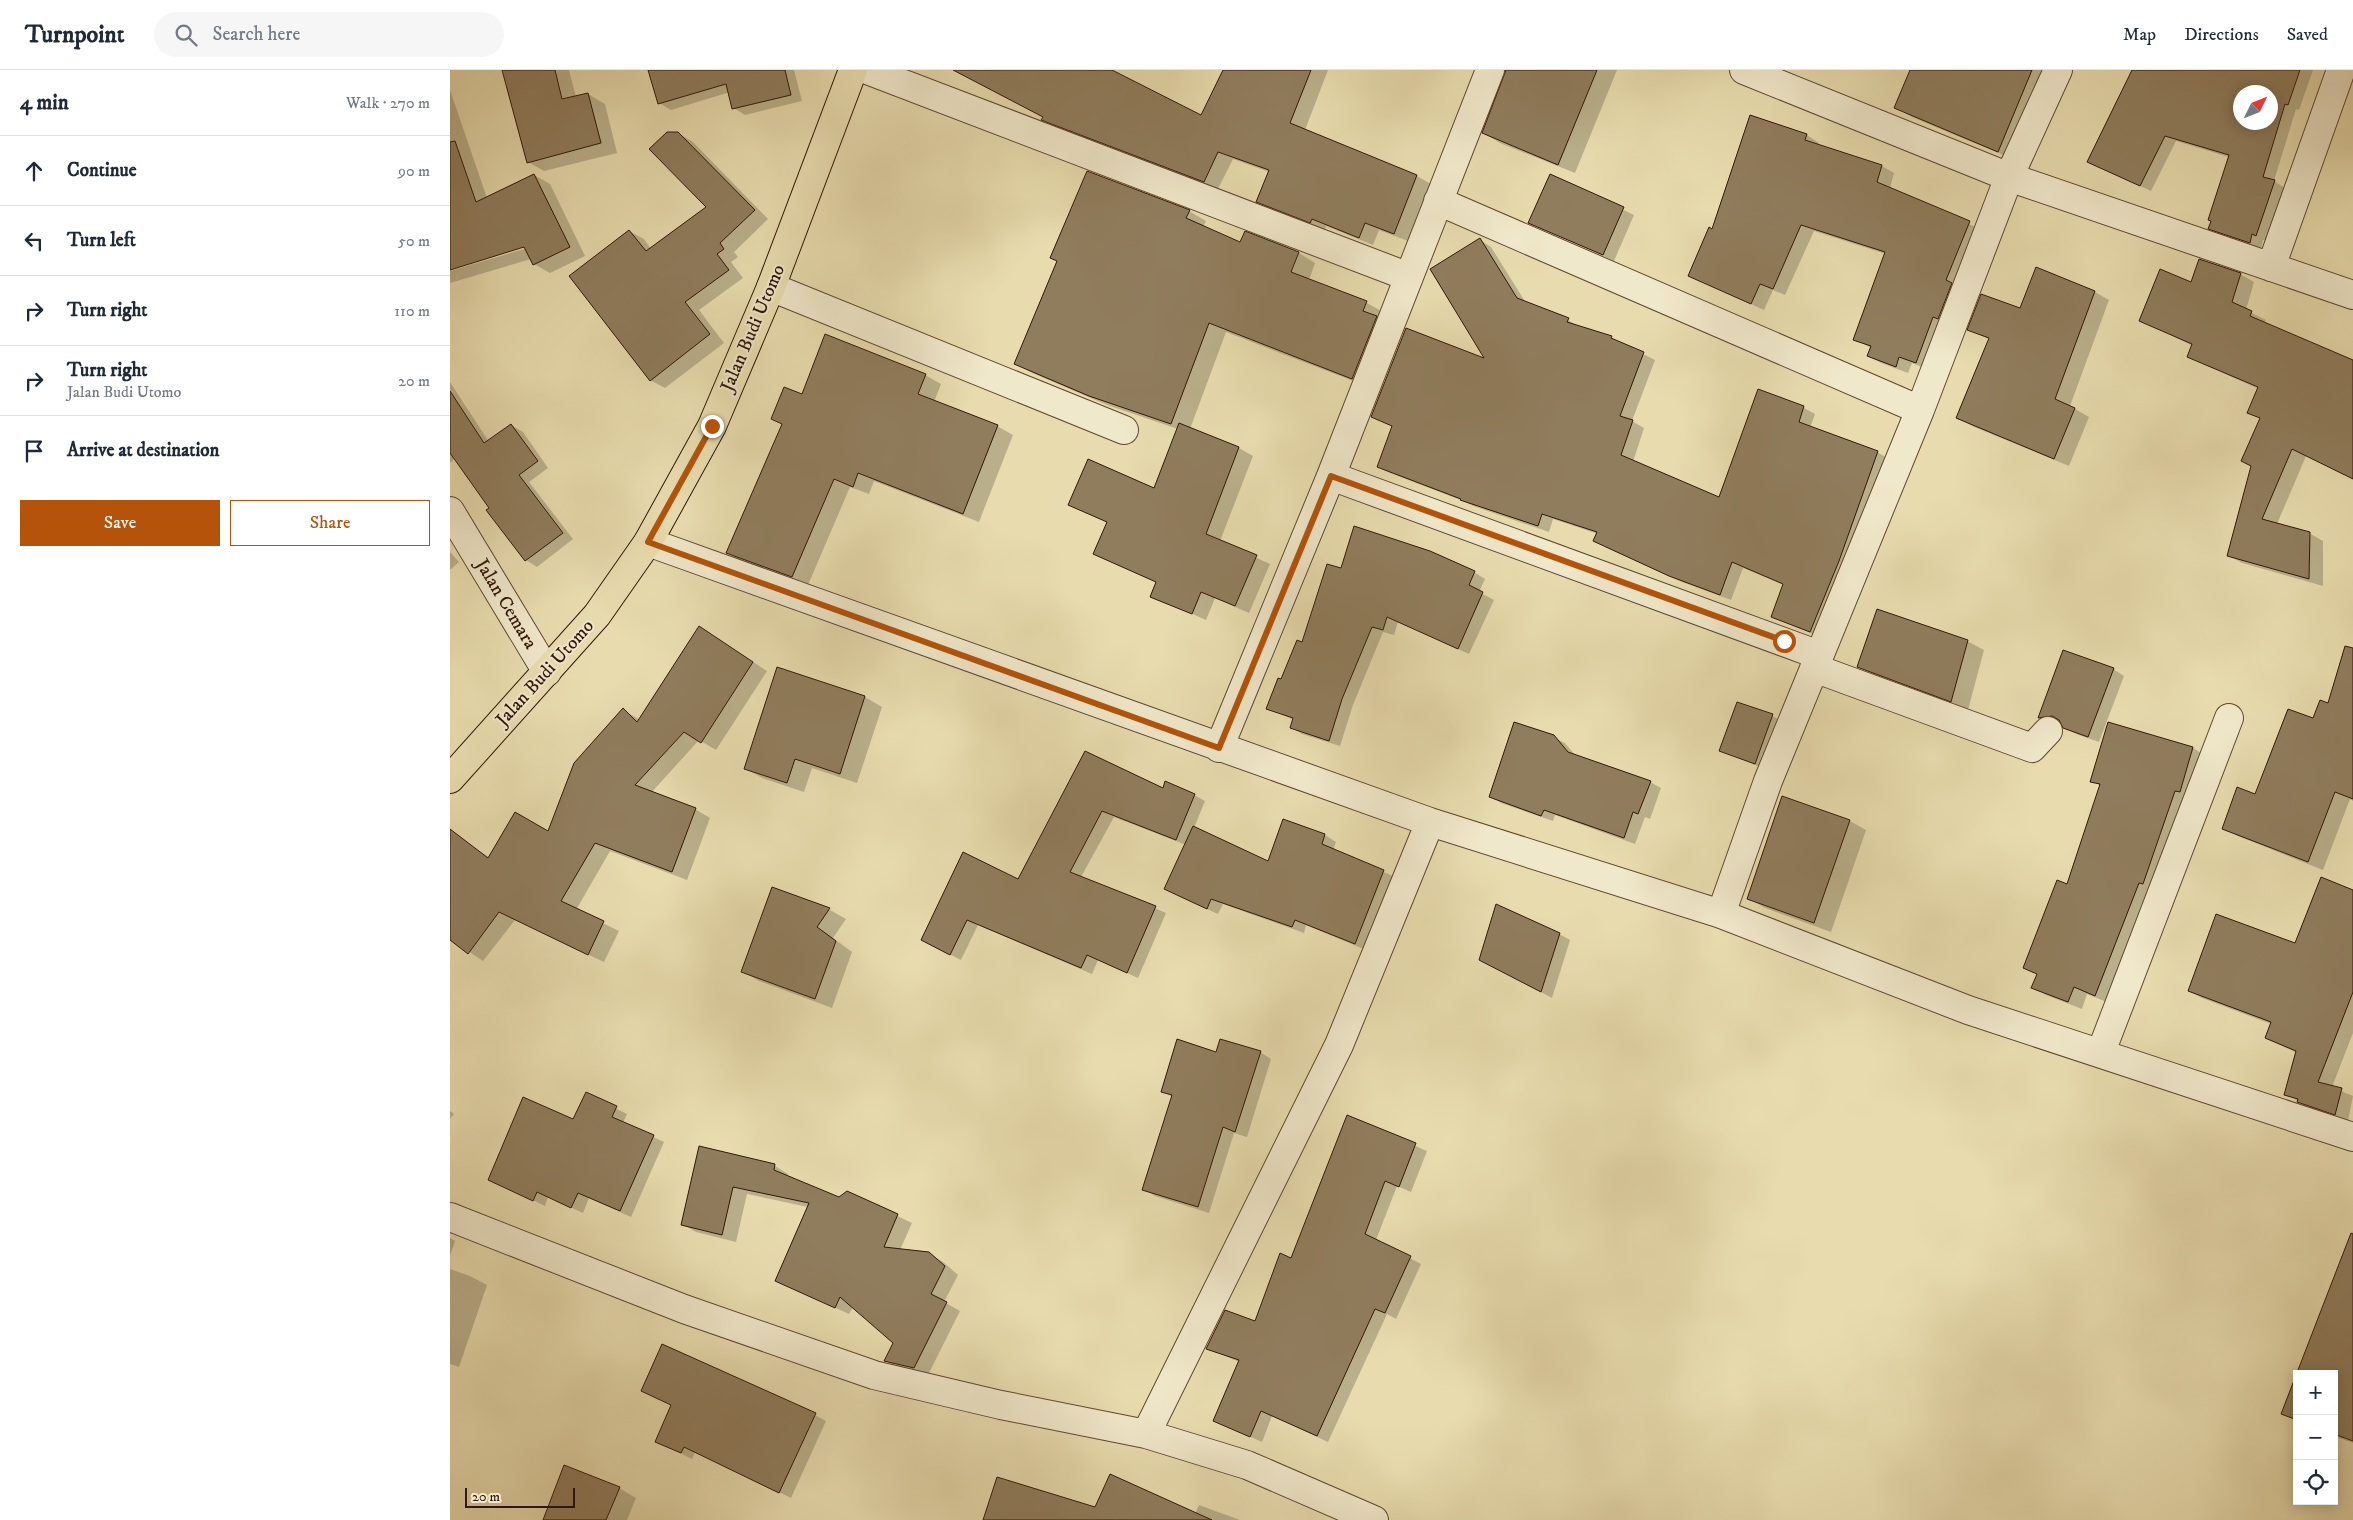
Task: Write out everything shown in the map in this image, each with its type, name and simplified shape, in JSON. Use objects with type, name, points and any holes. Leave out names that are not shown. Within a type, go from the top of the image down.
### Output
[{"type":"main road","name":"Jalan Budi Utomo","points":[[450,779],[597,615],[648,542],[712,426],[771,287],[853,70]]},
{"type":"street","points":[[867,70],[1409,277]]},
{"type":"street","points":[[1219,748],[1331,476],[1490,70]]},
{"type":"street","points":[[1721,914],[1768,781],[1920,410],[2009,177],[2058,70]]},
{"type":"street","points":[[2272,267],[2341,70]]},
{"type":"street","points":[[1753,72],[2009,177],[2353,295]]},
{"type":"street","points":[[1438,201],[1920,410]]},
{"type":"street","points":[[771,287],[1124,430]]},
{"type":"street","points":[[1331,476],[1816,662],[2032,748],[2048,730]]},
{"type":"street","name":"Jalan Cemara","points":[[450,511],[547,672]]},
{"type":"street","points":[[648,542],[1430,822],[1721,914],[1968,1010],[2102,1052],[2353,1137]]},
{"type":"street","points":[[2102,1052],[2229,718]]},
{"type":"street","points":[[1146,1434],[1339,1045],[1430,822]]},
{"type":"street","points":[[450,1217],[684,1309],[874,1375],[1001,1405],[1146,1434],[1247,1465],[1374,1520]]},
{"type":"building","points":[[502,70],[555,70],[562,99],[588,93],[601,143],[527,163]]},
{"type":"building","points":[[648,70],[785,70],[791,95],[732,109],[726,84],[658,104]]},
{"type":"building","points":[[953,70],[1112,70],[1201,115],[1223,70],[1311,70],[1290,123],[1417,175],[1394,234],[1365,223],[1359,238],[1312,219],[1310,223],[1256,202],[1269,170],[1218,152],[1204,182],[1041,120],[1043,117]]},
{"type":"building","points":[[1506,70],[1597,70],[1558,165],[1482,133]]},
{"type":"building","points":[[1910,70],[2032,70],[1998,152],[1894,108]]},
{"type":"building","points":[[2132,70],[2300,70],[2288,105],[2285,104],[2278,127],[2278,85],[2233,85],[2233,130],[2277,130],[2263,177],[2275,180],[2256,236],[2252,234],[2250,243],[2208,229],[2211,221],[2208,220],[2229,155],[2165,136],[2140,186],[2087,162]]},
{"type":"building","points":[[1750,115],[1807,134],[1805,140],[1882,165],[1877,182],[1970,221],[1946,280],[1952,283],[1938,319],[1933,317],[1916,363],[1899,357],[1896,367],[1867,356],[1871,346],[1853,340],[1885,252],[1801,225],[1773,289],[1760,284],[1751,304],[1688,276],[1709,227],[1712,229]]},
{"type":"building","points":[[667,132],[678,132],[755,210],[720,243],[724,249],[717,254],[729,270],[685,302],[710,334],[650,381],[569,276],[629,230],[646,251],[706,207],[649,149]]},
{"type":"building","points":[[455,141],[476,202],[534,174],[570,247],[533,265],[524,247],[450,270],[450,142]]},
{"type":"building","points":[[1087,171],[1190,210],[1186,218],[1240,242],[1245,231],[1299,252],[1291,272],[1367,301],[1363,311],[1377,316],[1352,379],[1209,323],[1171,424],[1089,396],[1014,364],[1057,261],[1050,258]]},
{"type":"building","points":[[1550,174],[1624,207],[1603,255],[1528,223]]},
{"type":"building","points":[[1480,238],[1517,298],[1569,318],[1567,322],[1612,336],[1611,338],[1644,352],[1620,416],[1633,420],[1621,455],[1719,497],[1758,389],[1804,406],[1799,422],[1878,451],[1839,561],[1810,632],[1771,617],[1783,584],[1732,562],[1720,595],[1669,576],[1593,541],[1597,532],[1542,514],[1538,526],[1460,500],[1377,467],[1392,426],[1371,417],[1406,328],[1484,358],[1430,269]]},
{"type":"building","points":[[2199,259],[2241,273],[2232,302],[2252,311],[2250,316],[2353,360],[2353,479],[2292,449],[2262,519],[2310,532],[2309,579],[2227,556],[2251,466],[2241,461],[2260,418],[2247,413],[2258,387],[2187,357],[2192,344],[2139,321],[2160,269],[2191,282]]},
{"type":"building","points":[[2036,267],[2095,291],[2055,399],[2075,408],[2054,459],[1956,418],[1989,338],[1967,330],[1981,294],[2020,308]]},
{"type":"building","points":[[825,334],[926,374],[918,394],[998,425],[963,514],[858,473],[853,487],[834,479],[792,577],[726,553],[782,424],[771,419],[784,387],[802,394]]},
{"type":"building","points":[[450,391],[484,443],[511,424],[538,461],[519,475],[563,533],[525,561],[486,510],[489,508],[450,453]]},
{"type":"building","points":[[1179,423],[1239,447],[1206,534],[1257,555],[1235,606],[1201,592],[1192,614],[1150,597],[1156,582],[1093,554],[1107,522],[1068,505],[1088,459],[1154,488]]},
{"type":"building","points":[[1354,526],[1430,551],[1475,571],[1469,585],[1483,592],[1458,649],[1387,617],[1383,630],[1372,627],[1342,699],[1329,741],[1290,728],[1293,718],[1266,709],[1278,678],[1281,679],[1297,640],[1302,642],[1327,564],[1341,568]]},
{"type":"building","points":[[1877,609],[1968,640],[1951,702],[1857,667]]},
{"type":"building","points":[[699,626],[753,662],[701,743],[684,732],[635,785],[696,808],[672,872],[595,843],[561,901],[604,921],[588,955],[499,912],[468,954],[450,940],[450,829],[488,858],[515,812],[548,831],[574,763],[623,708],[637,722]]},
{"type":"building","points":[[2345,646],[2353,648],[2353,799],[2335,792],[2308,862],[2222,829],[2237,787],[2255,794],[2288,709],[2313,718],[2320,700],[2328,703]]},
{"type":"building","points":[[2063,650],[2114,668],[2088,737],[2063,728],[2059,720],[2052,716],[2038,718]]},
{"type":"building","points":[[777,667],[865,696],[840,774],[795,759],[787,783],[744,769]]},
{"type":"building","points":[[1737,702],[1773,714],[1755,764],[1719,751]]},
{"type":"building","points":[[1514,722],[1554,735],[1568,752],[1651,781],[1638,814],[1633,812],[1624,838],[1544,810],[1541,816],[1489,797]]},
{"type":"building","points":[[2108,722],[2193,747],[2180,792],[2175,791],[2143,884],[2139,883],[2095,996],[2074,987],[2068,1002],[2031,988],[2037,974],[2023,968],[2057,880],[2067,884],[2100,784],[2090,782]]},
{"type":"building","points":[[1085,751],[1163,788],[1165,781],[1195,794],[1176,840],[1102,811],[1070,872],[1156,906],[1127,973],[1087,955],[1081,968],[967,920],[950,955],[921,940],[963,852],[1018,879]]},
{"type":"building","points":[[1782,796],[1850,820],[1814,923],[1747,899]]},
{"type":"building","points":[[1283,819],[1325,834],[1322,844],[1384,870],[1355,944],[1295,920],[1292,927],[1211,899],[1207,909],[1164,889],[1193,826],[1268,861]]},
{"type":"building","points":[[2321,877],[2353,890],[2353,992],[2318,1082],[2342,1088],[2335,1115],[2297,1102],[2298,1099],[2284,1095],[2296,1051],[2265,1038],[2271,1022],[2188,991],[2216,914],[2295,943]]},
{"type":"building","points":[[772,887],[830,908],[817,927],[836,941],[815,999],[741,972]]},
{"type":"building","points":[[1496,904],[1560,933],[1541,992],[1479,960]]},
{"type":"building","points":[[1177,1039],[1216,1052],[1220,1039],[1261,1051],[1235,1132],[1223,1127],[1198,1207],[1142,1190],[1172,1095],[1161,1092]]},
{"type":"building","points":[[586,1092],[617,1106],[612,1117],[654,1135],[620,1211],[578,1193],[571,1208],[537,1192],[533,1201],[488,1180],[523,1097],[573,1119]]},
{"type":"building","points":[[1347,1115],[1416,1143],[1399,1187],[1385,1181],[1365,1234],[1411,1256],[1385,1313],[1375,1309],[1317,1436],[1261,1411],[1250,1437],[1213,1421],[1239,1360],[1206,1349],[1225,1310],[1255,1321],[1280,1253],[1291,1258]]},
{"type":"building","points":[[699,1146],[775,1164],[774,1170],[839,1197],[847,1191],[898,1214],[884,1247],[929,1252],[945,1266],[931,1294],[947,1302],[914,1368],[884,1361],[893,1343],[840,1297],[835,1308],[775,1281],[809,1203],[733,1187],[722,1235],[681,1225]]},
{"type":"building","points":[[2351,1233],[2353,1234],[2353,1441],[2338,1435],[2338,1370],[2298,1370]]},
{"type":"building","points":[[662,1344],[816,1413],[779,1493],[684,1447],[681,1453],[655,1442],[671,1405],[641,1391]]},
{"type":"building","points":[[2293,1383],[2293,1418],[2281,1414]]},
{"type":"building","points":[[564,1465],[620,1487],[606,1520],[543,1520]]},
{"type":"building","points":[[1110,1474],[1212,1520],[983,1520],[997,1477],[1095,1507]]},
{"type":"route","points":[[712,426],[648,542],[1219,748],[1331,476],[1784,641]]}]
